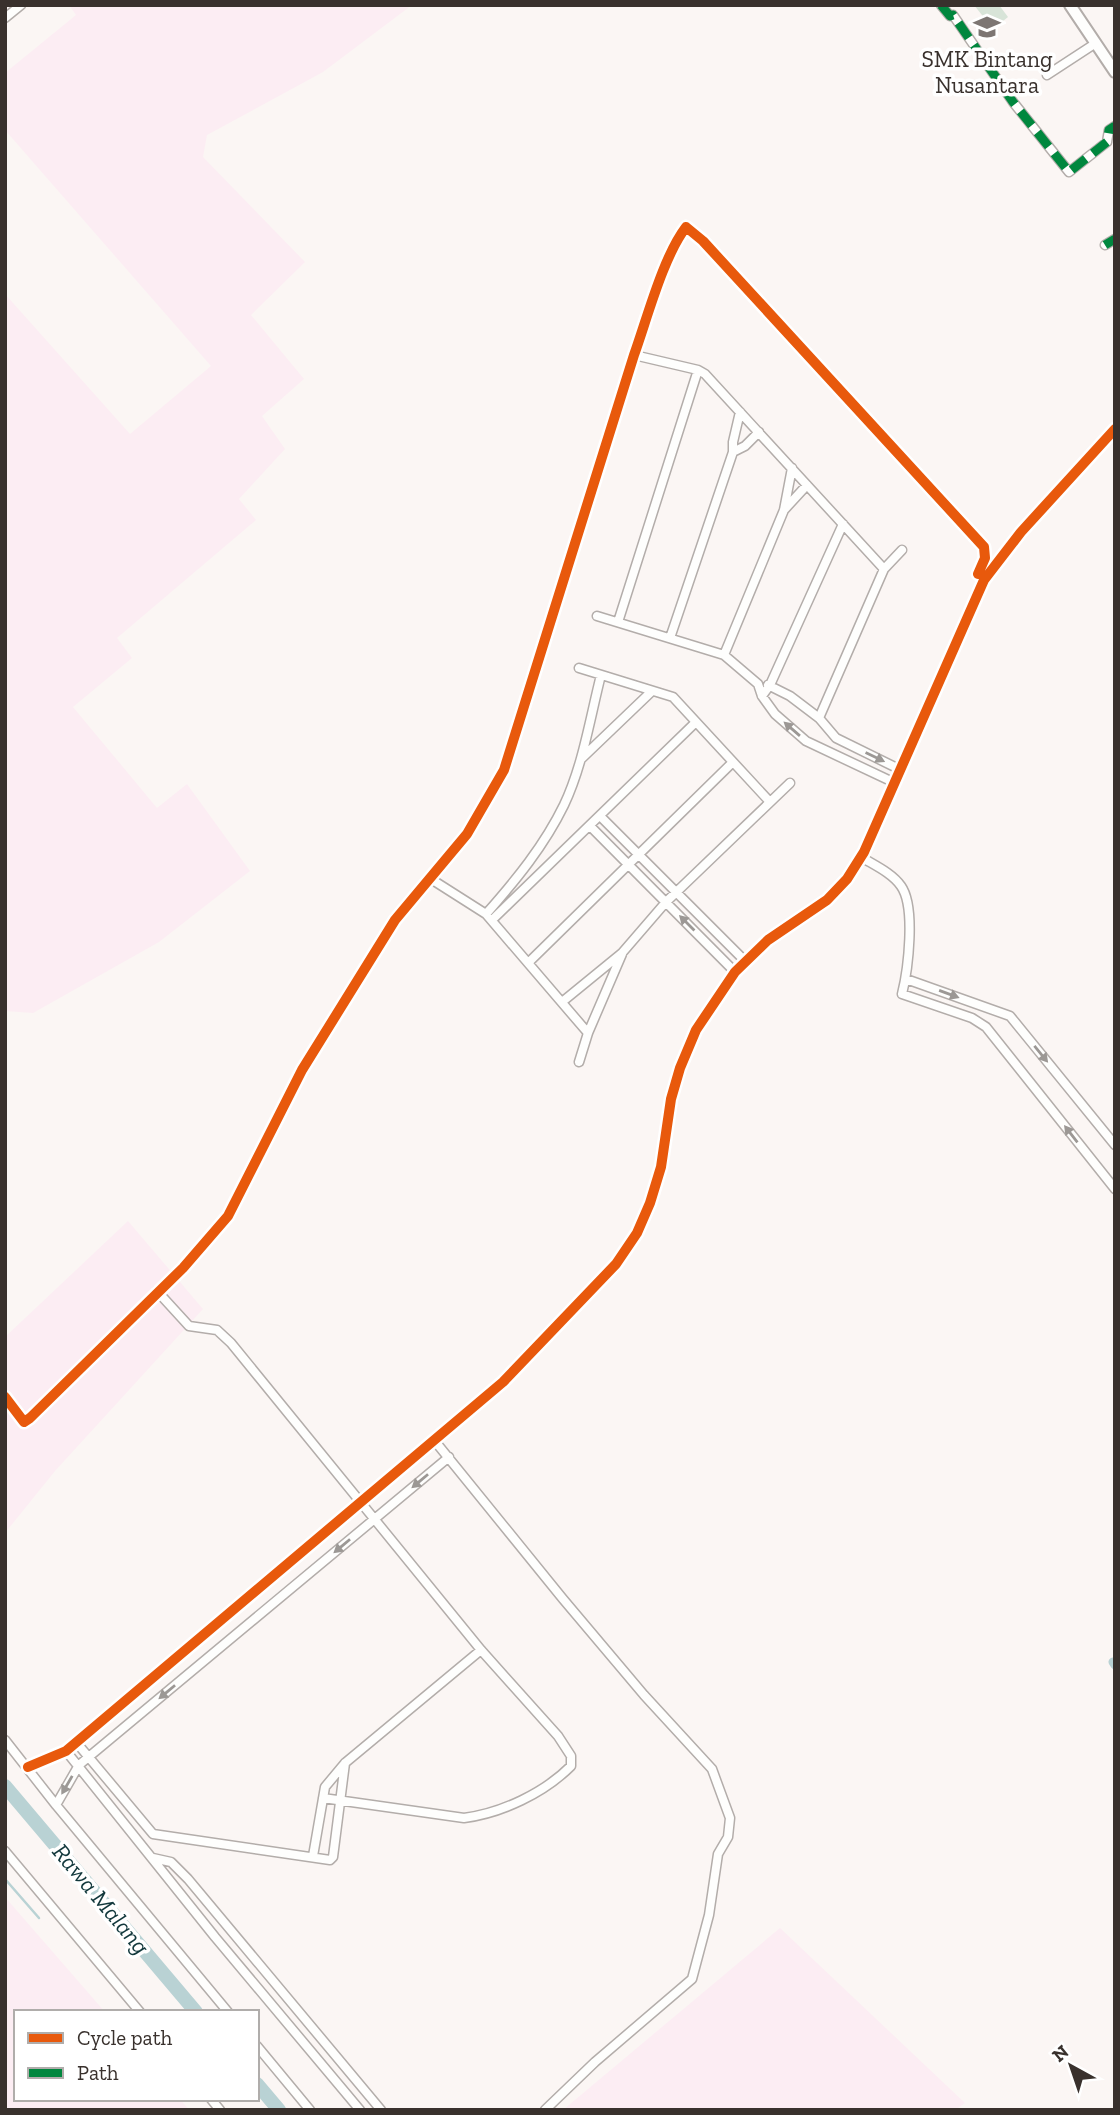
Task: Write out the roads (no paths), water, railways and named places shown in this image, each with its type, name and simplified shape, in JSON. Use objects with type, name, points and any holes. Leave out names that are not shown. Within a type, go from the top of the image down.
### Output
[{"type":"street","points":[[5,18],[21,5]]},
{"type":"street","points":[[941,5],[950,16],[953,15],[1005,92],[1069,172],[1107,142],[1110,130],[1115,126]]},
{"type":"street","points":[[1070,5],[1115,72]]},
{"type":"street","points":[[1047,75],[1096,43]]},
{"type":"street","points":[[5,1397],[24,1422],[55,1396],[183,1268],[220,1227],[302,1070],[395,920],[467,834],[504,770],[634,355],[686,227],[703,241],[984,547],[985,558],[978,574]]},
{"type":"street","points":[[1105,245],[1115,239]]},
{"type":"street","points":[[634,355],[705,374],[884,569]]},
{"type":"street","points":[[618,622],[698,370]]},
{"type":"street","points":[[670,638],[733,452],[740,412]]},
{"type":"street","points":[[28,1767],[66,1751],[503,1382],[616,1264],[637,1233],[650,1203],[661,1167],[671,1099],[696,1030],[745,961],[768,940],[827,900],[848,879],[901,770],[984,580],[1021,532],[1115,429]]},
{"type":"street","points":[[733,452],[745,446],[759,432]]},
{"type":"street","points":[[724,655],[784,510],[792,468]]},
{"type":"street","points":[[784,510],[807,485]]},
{"type":"street","points":[[762,695],[771,685],[843,524]]},
{"type":"street","points":[[819,718],[884,569],[902,550]]},
{"type":"street","points":[[597,616],[724,655],[758,684],[762,695],[787,726],[806,741],[895,783]]},
{"type":"street","points":[[579,668],[673,697],[770,802]]},
{"type":"street","points":[[489,917],[529,864],[565,803],[579,761],[601,675]]},
{"type":"street","points":[[758,684],[771,685],[790,696],[819,718],[836,738],[901,770]]},
{"type":"street","points":[[579,761],[652,691]]},
{"type":"street","points":[[489,917],[590,826],[696,722]]},
{"type":"street","points":[[829,753],[836,738]]},
{"type":"street","points":[[528,963],[733,762]]},
{"type":"street","points":[[562,1002],[622,953],[666,902],[790,783]]},
{"type":"street","points":[[600,816],[745,961]]},
{"type":"street","points":[[590,826],[735,972]]},
{"type":"street","points":[[861,857],[886,872],[901,887],[909,906],[906,979],[902,994],[972,1018],[986,1027],[1115,1189]]},
{"type":"street","points":[[430,879],[489,917],[588,1033]]},
{"type":"street","points":[[579,1062],[588,1033],[622,953]]},
{"type":"street","points":[[906,979],[1010,1016],[1115,1145]]},
{"type":"street","points":[[986,1027],[992,1010]]},
{"type":"street","points":[[157,1292],[190,1326],[217,1330],[232,1343],[481,1650],[558,1736],[571,1756],[571,1766],[547,1786],[485,1815],[464,1818],[323,1798]]},
{"type":"street","points":[[433,1441],[644,1695],[712,1769],[730,1818],[727,1840],[719,1854],[709,1915],[692,1979],[595,2062],[545,2110]]},
{"type":"street","points":[[56,1805],[79,1765],[447,1458]]},
{"type":"street","points":[[313,1856],[328,1780],[481,1650]]},
{"type":"street","points":[[5,1740],[226,2010]]},
{"type":"street","points":[[76,1742],[153,1834],[330,1860],[333,1857],[345,1763]]},
{"type":"street","points":[[66,1751],[360,2110]]},
{"type":"street","points":[[5,1851],[138,2010]]},
{"type":"street","points":[[153,1858],[171,1862],[188,1878],[381,2110]]},
{"type":"street","points":[[259,2048],[310,2110]]},
{"type":"waterway","name":"Rawa Malang","points":[[5,1786],[194,2010]]},
{"type":"waterway","points":[[5,1879],[39,1918]]},
{"type":"waterway","name":"Rawa Malang","points":[[259,2086],[279,2110]]},
{"type":"place","name":"SMK Bintang Nusantara","points":[[987,27]]}]
